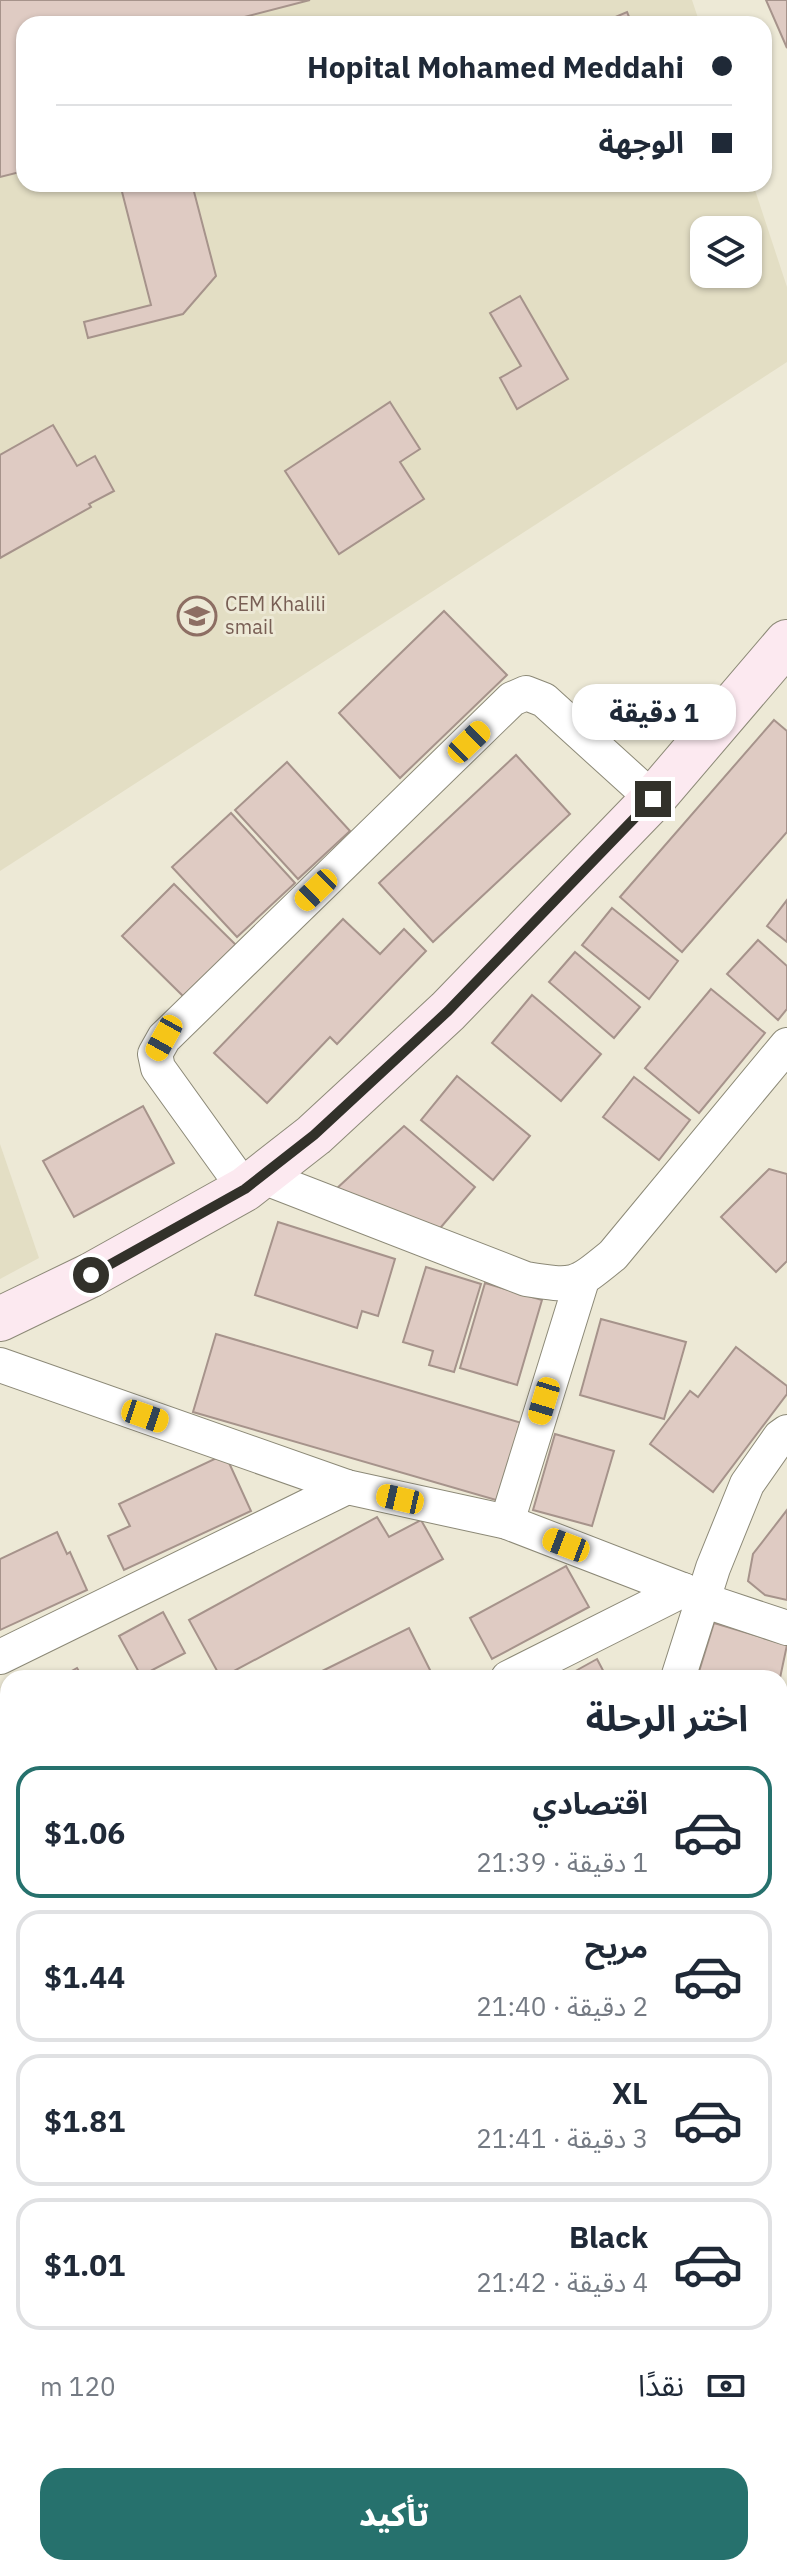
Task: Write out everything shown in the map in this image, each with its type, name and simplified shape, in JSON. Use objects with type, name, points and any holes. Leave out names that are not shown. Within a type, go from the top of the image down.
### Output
[{"type":"main road","points":[[0,1319],[91,1275],[254,1183],[314,1135],[448,1011],[653,799],[783,655]]},
{"type":"street","points":[[653,799],[544,700],[526,693],[512,699],[164,1038],[155,1054],[158,1068],[254,1183],[526,1279],[561,1285],[582,1280],[613,1255],[787,1045]]},
{"type":"street","points":[[507,1522],[582,1280]]},
{"type":"street","points":[[0,1365],[347,1487],[507,1522],[693,1595],[787,1628]]},
{"type":"street","points":[[679,1670],[693,1595],[713,1568],[747,1484],[780,1437],[787,1432]]},
{"type":"street","points":[[0,1657],[347,1487]]},
{"type":"street","points":[[526,1670],[693,1595]]},
{"type":"shaded area","name":"CEM Khalili smail","points":[[0,0],[692,0],[697,16],[16,16],[16,192],[756,192],[787,287],[787,362],[0,871]]},
{"type":"shaded area","points":[[0,1144],[39,1258],[0,1279]]},
{"type":"building","points":[[0,0],[310,0],[248,16],[16,16],[16,173],[0,177]]},
{"type":"building","points":[[766,0],[787,0],[787,48]]},
{"type":"building","points":[[122,192],[194,192],[216,276],[183,314],[88,338],[84,322],[151,305]]},
{"type":"building","points":[[520,296],[568,379],[517,409],[500,378],[521,366],[490,313]]},
{"type":"building","points":[[390,402],[420,449],[400,462],[424,499],[339,554],[285,471]]},
{"type":"building","points":[[53,425],[77,466],[95,456],[114,491],[0,558],[0,455]]},
{"type":"building","points":[[444,611],[507,675],[400,778],[339,713]]},
{"type":"building","points":[[774,720],[787,731],[787,832],[682,952],[620,897]]},
{"type":"building","points":[[516,755],[570,814],[433,942],[379,883]]},
{"type":"building","points":[[287,762],[350,831],[298,879],[235,810]]},
{"type":"building","points":[[231,813],[295,883],[237,937],[172,867]]},
{"type":"building","points":[[174,884],[237,946],[185,998],[122,936]]},
{"type":"building","points":[[787,900],[787,942],[767,926]]},
{"type":"building","points":[[612,908],[678,961],[649,999],[582,945]]},
{"type":"building","points":[[343,919],[380,954],[404,929],[426,951],[337,1044],[330,1037],[267,1103],[214,1053]]},
{"type":"building","points":[[758,940],[787,966],[787,1009],[778,1020],[727,974]]},
{"type":"building","points":[[575,952],[640,1007],[614,1038],[549,982]]},
{"type":"building","points":[[711,989],[765,1033],[699,1113],[645,1068]]},
{"type":"building","points":[[532,995],[601,1054],[561,1101],[492,1043]]},
{"type":"building","points":[[457,1076],[530,1136],[493,1180],[421,1120]]},
{"type":"building","points":[[634,1077],[690,1120],[659,1160],[603,1117]]},
{"type":"building","points":[[143,1106],[174,1163],[74,1217],[43,1161]]},
{"type":"building","points":[[404,1126],[475,1187],[436,1233],[334,1191]]},
{"type":"building","points":[[769,1169],[787,1174],[787,1261],[776,1272],[721,1217]]},
{"type":"building","points":[[278,1222],[395,1259],[378,1316],[362,1311],[357,1328],[255,1295]]},
{"type":"building","points":[[426,1267],[481,1284],[454,1372],[429,1365],[433,1351],[403,1342]]},
{"type":"building","points":[[485,1283],[542,1300],[517,1385],[460,1368]]},
{"type":"building","points":[[601,1319],[686,1342],[664,1419],[580,1395]]},
{"type":"building","points":[[216,1334],[525,1424],[503,1502],[193,1412]]},
{"type":"building","points":[[736,1347],[787,1386],[787,1394],[713,1492],[650,1444],[690,1391],[698,1397]]},
{"type":"building","points":[[555,1434],[614,1451],[592,1526],[533,1510]]},
{"type":"building","points":[[225,1454],[251,1511],[124,1570],[108,1536],[130,1526],[119,1504]]},
{"type":"building","points":[[787,1510],[787,1600],[765,1595],[748,1581],[753,1554]]},
{"type":"building","points":[[377,1517],[389,1537],[421,1520],[443,1559],[236,1670],[217,1670],[189,1620]]},
{"type":"building","points":[[57,1532],[87,1590],[0,1630],[0,1559]]},
{"type":"building","points":[[566,1566],[589,1607],[492,1659],[470,1618]]},
{"type":"building","points":[[163,1612],[185,1653],[152,1670],[138,1670],[119,1636]]},
{"type":"building","points":[[714,1623],[787,1645],[782,1670],[699,1670]]},
{"type":"building","points":[[409,1628],[430,1670],[324,1670]]},
{"type":"building","points":[[597,1659],[603,1670],[577,1670]]},
{"type":"place","name":"CEM Khalili smail","points":[[197,616]]},
{"type":"route","points":[[91,1275],[245,1189],[314,1135],[448,1011],[653,799]]}]
